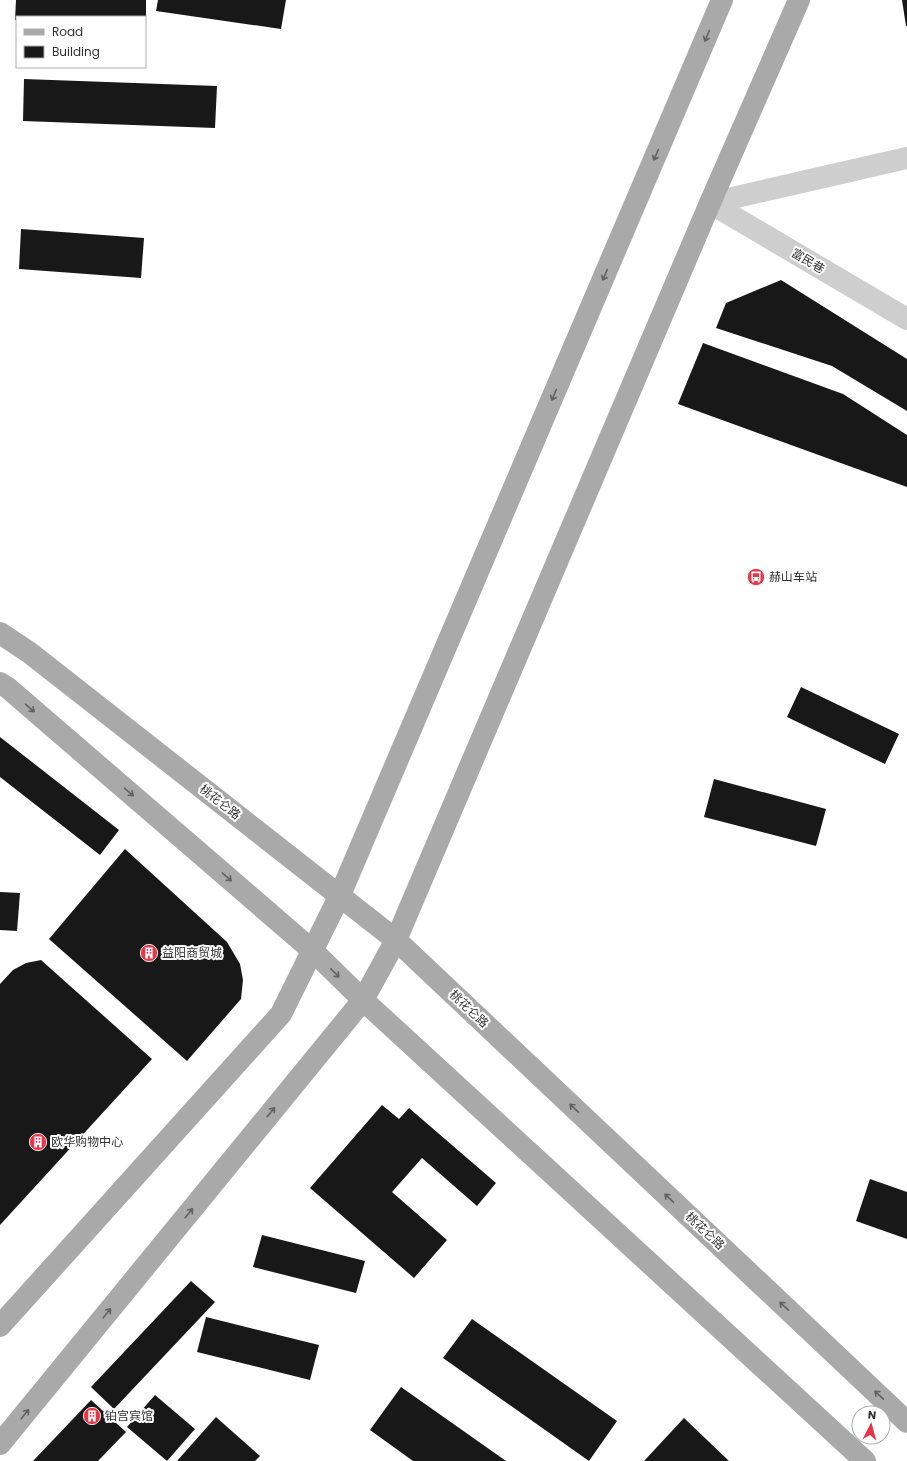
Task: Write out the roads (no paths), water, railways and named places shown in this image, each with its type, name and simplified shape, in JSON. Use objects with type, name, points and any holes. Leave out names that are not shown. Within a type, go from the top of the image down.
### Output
[{"type":"main road","points":[[0,1326],[281,1014],[340,895],[722,0]]},
{"type":"main road","points":[[0,1444],[363,1000],[396,940],[710,202],[799,0]]},
{"type":"main road","name":"桃花仑路","points":[[0,633],[30,653],[396,940],[907,1422]]},
{"type":"main road","points":[[0,683],[8,688],[313,951],[363,1000],[865,1461]]},
{"type":"street","points":[[710,202],[907,158]]},
{"type":"street","name":"富民巷","points":[[710,202],[907,319]]},
{"type":"place","name":"赫山车站","points":[[756,577]]},
{"type":"place","name":"益阳商贸城","points":[[149,953]]},
{"type":"place","name":"欧华购物中心","points":[[38,1142]]},
{"type":"place","name":"铂宫宾馆","points":[[92,1416]]}]
